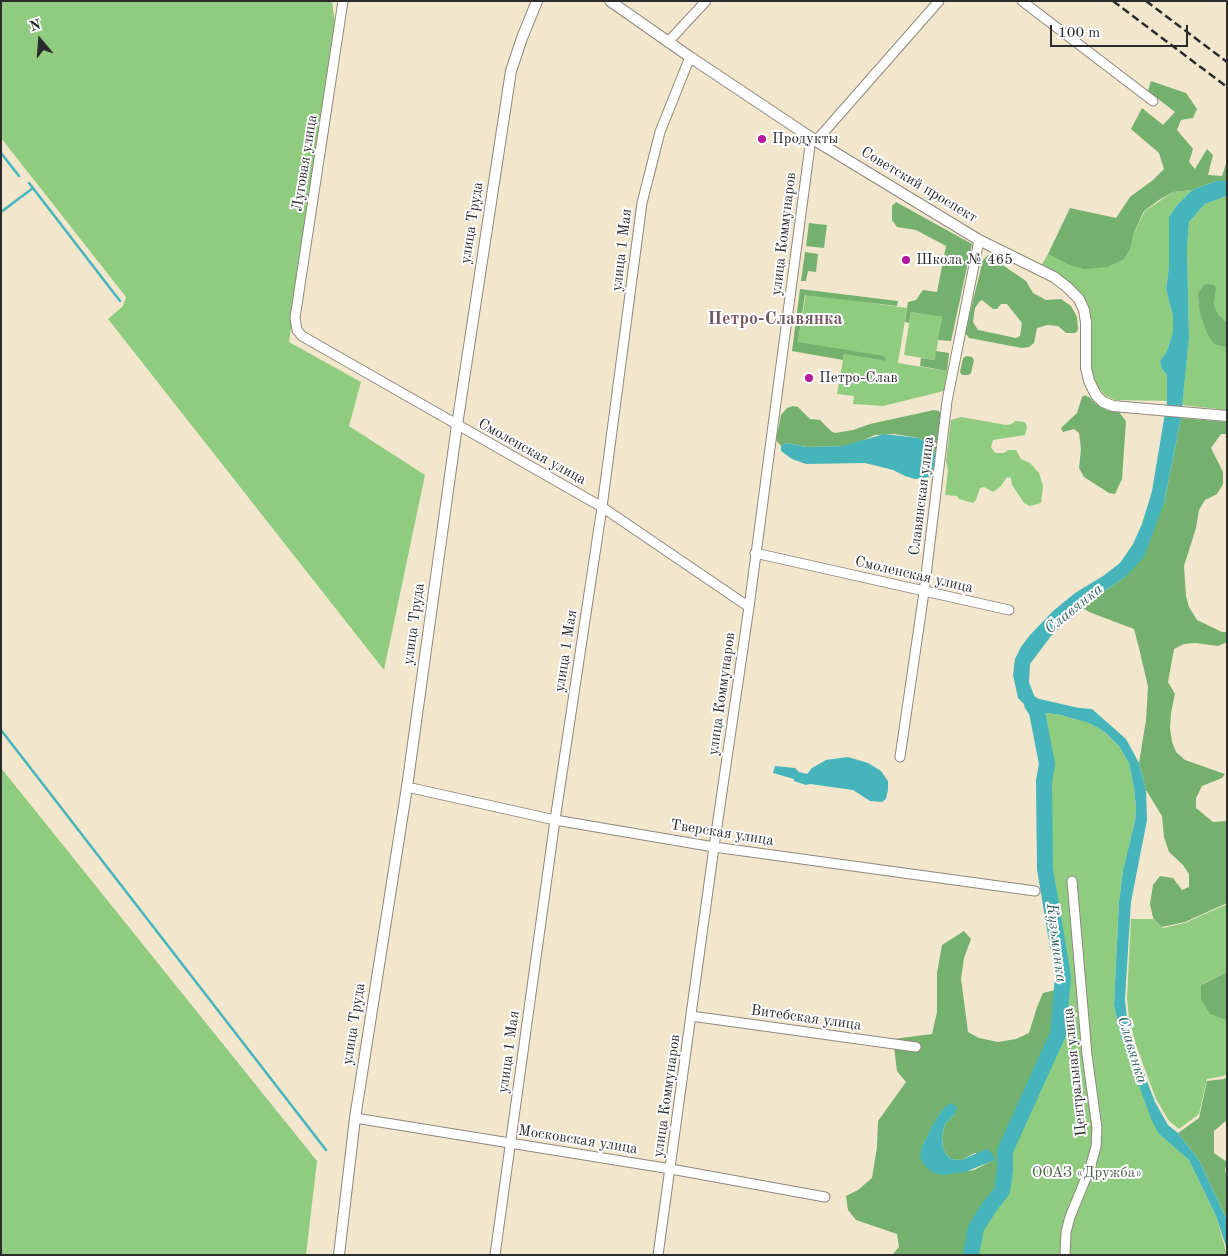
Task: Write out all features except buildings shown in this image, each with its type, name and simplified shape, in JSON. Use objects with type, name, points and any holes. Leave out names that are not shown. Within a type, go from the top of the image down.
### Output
[{"type":"street","name":"Луговая улица","points":[[297,330],[296,318],[343,1]]},
{"type":"street","name":"улица Труда","points":[[339,1255],[355,1118],[407,787],[456,425],[511,71],[522,38],[538,1]]},
{"type":"street","name":"Советский проспект","points":[[610,1],[690,58],[814,139],[980,240],[1054,277],[1067,287],[1079,299],[1084,310],[1086,322],[1086,368],[1089,381],[1096,395],[1103,402],[1113,406],[1227,416]]},
{"type":"street","points":[[668,42],[706,1]]},
{"type":"street","points":[[814,139],[939,1]]},
{"type":"street","points":[[1022,1],[1153,101]]},
{"type":"street","name":"улица 1 Мая","points":[[495,1255],[555,820],[602,507],[642,203],[660,132],[690,58]]},
{"type":"street","name":"улица Коммунаров","points":[[658,1255],[814,139]]},
{"type":"street","name":"Славянская улица","points":[[900,757],[924,592],[948,401],[980,240]]},
{"type":"street","name":"Смоленская улица","points":[[297,330],[302,336],[602,507],[749,607]]},
{"type":"street","name":"Смоленская улица","points":[[756,553],[1009,610]]},
{"type":"street","name":"Тверская улица","points":[[407,787],[555,820],[714,846],[1035,891]]},
{"type":"street","name":"Центральная улица","points":[[1065,1255],[1066,1232],[1096,1148],[1097,1128],[1087,1055],[1072,881]]},
{"type":"street","name":"Витебская улица","points":[[691,1016],[916,1047]]},
{"type":"street","name":"Московская улица","points":[[355,1118],[671,1169],[825,1197]]},
{"type":"green space","points":[[1,1],[332,1],[335,24],[289,342],[361,382],[349,426],[425,475],[384,670],[108,319],[123,306],[126,297],[1,138]]},
{"type":"green space","points":[[1151,81],[1186,93],[1197,109],[1193,118],[1181,120],[1177,130],[1193,149],[1189,162],[1195,169],[1207,149],[1213,155],[1208,175],[1222,176],[1227,161],[1227,181],[1216,181],[1192,190],[1173,192],[1144,211],[1134,232],[1130,250],[1123,260],[1108,267],[1084,269],[1067,264],[1048,254],[1070,208],[1116,218],[1130,197],[1164,169],[1159,153],[1131,129],[1142,108],[1163,125],[1175,112],[1148,91]]},
{"type":"green space","points":[[1192,190],[1176,206],[1169,217],[1169,267],[1166,289],[1173,316],[1173,333],[1167,351],[1160,361],[1162,369],[1167,375],[1167,401],[1115,400],[1106,396],[1098,388],[1089,368],[1089,316],[1041,266],[1048,254],[1067,264],[1108,267],[1123,260],[1130,250],[1134,232],[1145,211],[1173,192]]},
{"type":"green space","points":[[1227,196],[1227,323],[1214,306],[1216,289],[1205,284],[1214,344],[1227,348],[1227,410],[1182,405],[1189,337],[1187,249],[1189,222],[1205,204]]},
{"type":"green space","points":[[896,202],[972,244],[951,341],[938,340],[942,317],[911,312],[909,323],[905,322],[908,302],[916,300],[923,290],[937,292],[946,246],[916,230],[897,227],[892,220],[892,206]]},
{"type":"green space","points":[[809,223],[827,225],[824,248],[806,246]]},
{"type":"green space","points":[[805,252],[818,254],[816,272],[808,271],[806,281],[801,281]]},
{"type":"green space","points":[[988,255],[1026,281],[1033,293],[1046,300],[1061,299],[1071,306],[1077,317],[1078,330],[1075,333],[1066,333],[1058,326],[1047,325],[1037,328],[1034,343],[1029,347],[1022,348],[969,338],[965,333],[983,260]],"holes":[[[982,300],[993,309],[997,309],[1001,304],[1007,304],[1022,323],[1020,336],[1016,338],[978,330],[973,322],[975,308],[979,302]]]},
{"type":"green space","points":[[1205,284],[1215,285],[1214,306],[1227,323],[1227,348],[1214,344],[1207,333],[1200,313],[1198,293]]},
{"type":"green space","points":[[800,289],[898,301],[897,306],[805,295],[798,342],[884,356],[886,361],[844,354],[843,360],[792,351]]},
{"type":"green space","points":[[806,294],[907,308],[898,363],[947,371],[944,391],[883,406],[853,404],[854,396],[837,394],[844,354],[886,361],[798,342]]},
{"type":"green space","points":[[911,312],[942,317],[935,360],[904,355]]},
{"type":"green space","points":[[936,351],[949,353],[947,371],[920,366],[921,358],[935,360]]},
{"type":"green space","points":[[967,356],[972,357],[974,360],[971,373],[962,375],[960,372],[963,358]]},
{"type":"green space","points":[[1085,395],[1107,410],[1119,412],[1126,421],[1122,479],[1115,494],[1109,493],[1084,477],[1079,468],[1081,449],[1079,433],[1074,429],[1063,432],[1061,428],[1077,413],[1082,397]]},
{"type":"green space","points":[[798,407],[810,419],[820,420],[835,433],[934,410],[939,411],[941,415],[935,456],[932,445],[919,438],[894,434],[875,435],[855,444],[843,446],[807,447],[786,443],[781,446],[776,440],[781,415],[787,408]]},
{"type":"green space","points":[[961,417],[1006,425],[1012,424],[1015,421],[1025,422],[1027,427],[1025,435],[993,440],[991,447],[995,453],[1016,450],[1021,459],[1030,463],[1039,473],[1043,486],[1041,503],[1030,506],[1024,503],[1012,485],[1011,478],[1007,477],[1001,486],[993,492],[984,487],[980,488],[973,503],[959,499],[957,496],[945,495],[948,470],[946,461],[951,420]]},
{"type":"green space","points":[[1181,418],[1227,422],[1227,434],[1221,434],[1211,448],[1223,472],[1223,484],[1217,494],[1205,500],[1199,510],[1196,528],[1184,566],[1186,596],[1189,607],[1197,620],[1222,632],[1227,632],[1227,642],[1218,646],[1196,643],[1184,644],[1174,649],[1168,682],[1175,694],[1170,728],[1176,752],[1185,760],[1225,774],[1222,778],[1202,786],[1196,798],[1196,808],[1213,822],[1227,821],[1227,903],[1185,922],[1162,927],[1153,918],[1150,904],[1153,885],[1160,876],[1173,878],[1182,890],[1189,887],[1189,874],[1183,865],[1169,852],[1164,837],[1162,816],[1146,790],[1139,763],[1146,720],[1148,687],[1140,652],[1134,629],[1089,612],[1081,607],[1125,577],[1164,503]]},
{"type":"green space","name":"ООАЗ «Дружба»","points":[[1037,712],[1061,715],[1089,723],[1105,732],[1119,746],[1129,763],[1136,807],[1135,821],[1123,870],[1119,902],[1114,1005],[1120,1034],[1159,1134],[1189,1160],[1216,1216],[1227,1255],[971,1255],[976,1228],[1002,1191],[1005,1151],[1058,1034],[1063,976],[1045,869],[1044,781],[1047,764]]},
{"type":"green space","points":[[1,768],[317,1161],[306,1255],[1,1255]]},
{"type":"green space","points":[[1227,904],[1227,972],[1202,984],[1201,998],[1227,1019],[1227,1073],[1224,1076],[1207,1079],[1199,1114],[1179,1129],[1169,1121],[1156,1099],[1136,1045],[1129,1018],[1127,998],[1131,919],[1154,919],[1163,928],[1185,923]]},
{"type":"green space","points":[[964,931],[971,939],[964,958],[961,979],[968,1032],[979,1038],[998,1042],[1016,1039],[1029,1033],[1043,993],[1055,990],[1061,995],[1058,1034],[1005,1151],[1002,1191],[976,1228],[971,1255],[892,1255],[899,1247],[897,1234],[856,1220],[848,1210],[846,1196],[858,1190],[872,1178],[877,1147],[878,1121],[906,1082],[897,1071],[893,1039],[932,1034],[937,1012],[937,973],[942,945]],"holes":[[[942,1110],[955,1114],[945,1124],[942,1136],[943,1148],[946,1154],[951,1159],[961,1160],[975,1153],[994,1160],[974,1170],[954,1173],[923,1144]]]},
{"type":"green space","points":[[1227,972],[1227,1020],[1210,1014],[1201,999],[1201,985]]},
{"type":"green space","points":[[1227,1076],[1227,1120],[1214,1131],[1214,1153],[1227,1162],[1225,1171],[1227,1175],[1227,1220],[1199,1160],[1178,1133],[1199,1118],[1207,1081],[1224,1079]]},
{"type":"water","name":"Славянка","points":[[1216,181],[1227,181],[1227,196],[1205,204],[1189,222],[1187,249],[1189,337],[1181,418],[1164,503],[1144,557],[1125,577],[1081,607],[1051,636],[1030,664],[1029,682],[1035,698],[1092,709],[1126,739],[1139,763],[1146,790],[1147,820],[1131,902],[1125,999],[1127,1019],[1134,1047],[1155,1102],[1168,1125],[1178,1133],[1199,1160],[1226,1218],[1227,1250],[1216,1216],[1189,1160],[1159,1134],[1152,1121],[1120,1034],[1114,1005],[1119,902],[1123,870],[1135,821],[1136,807],[1129,763],[1119,746],[1105,732],[1089,723],[1061,715],[1037,712],[1025,705],[1018,698],[1013,675],[1015,659],[1030,635],[1053,611],[1075,593],[1120,563],[1133,544],[1142,524],[1152,491],[1167,401],[1167,375],[1162,369],[1160,361],[1167,351],[1173,332],[1173,316],[1166,289],[1169,267],[1169,217],[1176,206],[1192,190]]},
{"type":"water","points":[[884,434],[919,438],[932,445],[935,456],[930,477],[915,479],[893,470],[865,463],[806,464],[792,459],[781,451],[781,446],[786,443],[807,447],[843,446]]},
{"type":"water","points":[[848,757],[868,763],[881,771],[888,781],[886,799],[882,802],[870,801],[853,790],[806,785],[794,781],[794,779],[773,773],[775,766],[795,768],[799,772],[807,774],[812,768],[826,760]]},
{"type":"water","points":[[950,1103],[957,1107],[955,1114],[945,1124],[942,1136],[943,1148],[946,1154],[951,1159],[961,1160],[987,1149],[992,1153],[995,1160],[965,1172],[941,1175],[931,1172],[923,1163],[920,1155],[923,1144],[942,1110]]},
{"type":"waterway","points":[[1,153],[19,176]]},
{"type":"waterway","points":[[29,183],[120,301]]},
{"type":"waterway","points":[[1,212],[33,188]]},
{"type":"waterway","name":"Кузьминка","points":[[971,1255],[976,1228],[1002,1191],[1005,1151],[1058,1034],[1063,976],[1045,869],[1044,781],[1047,764],[1037,712],[1032,704]]},
{"type":"waterway","points":[[1,730],[326,1150]]},
{"type":"railway","points":[[1113,1],[1227,87]]},
{"type":"railway","points":[[1146,1],[1227,62]]},
{"type":"place","name":"Продукты","points":[[762,139]]},
{"type":"place","name":"Школа № 465","points":[[906,260]]},
{"type":"place","name":"Петро-Слав","points":[[809,378]]},
{"type":"district","name":"Петро-Славянка","points":[[775,319]]}]
